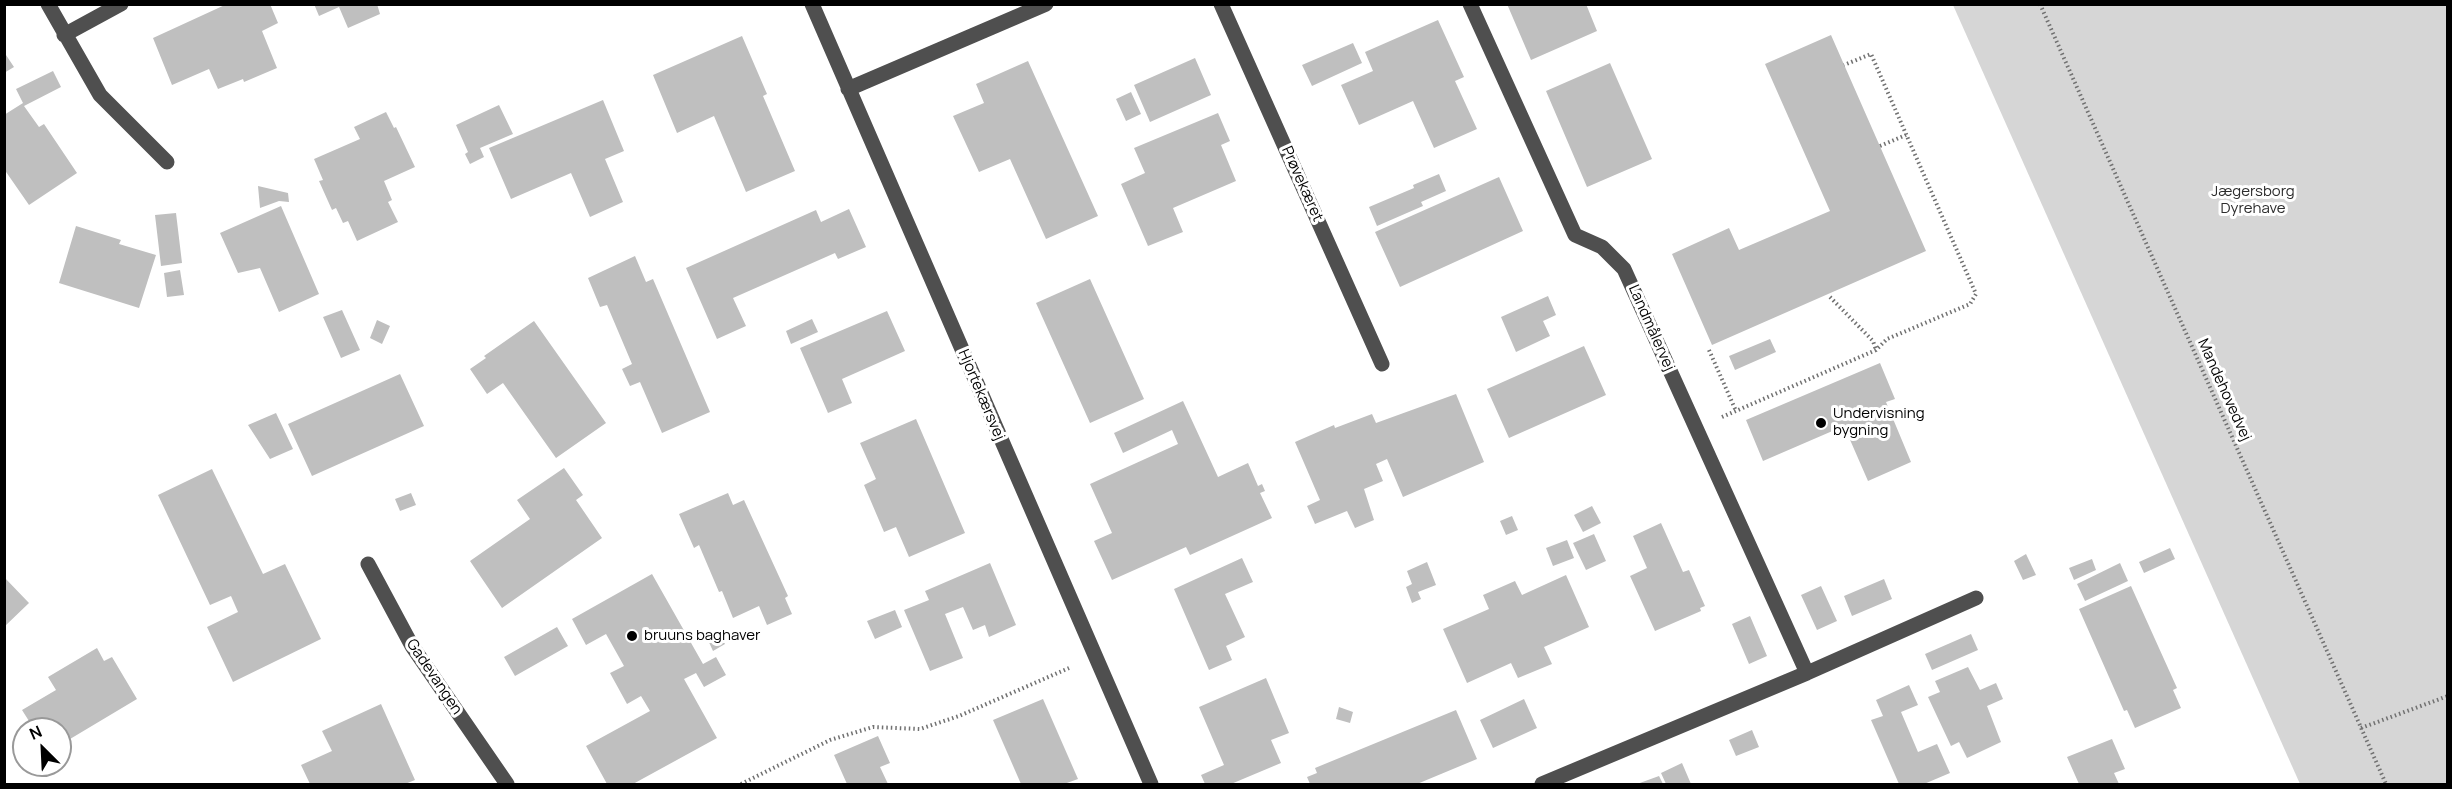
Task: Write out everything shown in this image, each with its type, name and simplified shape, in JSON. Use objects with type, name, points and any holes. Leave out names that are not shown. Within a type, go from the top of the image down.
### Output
[{"type":"street","points":[[48,4],[100,95],[167,162]]},
{"type":"street","points":[[64,35],[121,4]]},
{"type":"street","name":"Hjortekærsvej","points":[[812,4],[1151,784]]},
{"type":"street","points":[[848,89],[1046,4]]},
{"type":"street","name":"Prøvekæret","points":[[1221,4],[1382,364]]},
{"type":"street","name":"Landmålervej","points":[[1470,4],[1575,235],[1602,248],[1624,269],[1808,673]]},
{"type":"street","name":"Gadevangen","points":[[368,564],[411,646],[507,784]]},
{"type":"street","points":[[1542,784],[1808,673],[1976,598]]},
{"type":"path","name":"Mandehovedvej","points":[[2040,4],[2386,784]]},
{"type":"path","points":[[1696,428],[1876,350],[1887,339],[1970,304],[1976,294],[1871,54],[1844,65]]},
{"type":"path","points":[[1880,146],[1906,135]]},
{"type":"path","points":[[1830,297],[1873,341],[1876,350]]},
{"type":"path","points":[[1709,350],[1736,411]]},
{"type":"path","points":[[741,784],[830,740],[873,727],[920,729],[958,716],[1094,657]]},
{"type":"path","points":[[2361,729],[2448,696]]},
{"type":"green space","name":"Jægersborg Dyrehave","points":[[1953,5],[2447,5],[2447,784],[2300,784]]},
{"type":"building","points":[[227,4],[270,4],[278,23],[262,31],[277,68],[244,82],[243,79],[218,89],[209,69],[172,85],[153,38]]},
{"type":"building","points":[[314,4],[377,4],[380,14],[348,28],[339,7],[319,16]]},
{"type":"building","points":[[1507,4],[1586,4],[1597,31],[1531,60]]},
{"type":"building","points":[[1438,20],[1464,77],[1455,81],[1477,129],[1434,148],[1413,101],[1359,125],[1341,85],[1373,71],[1365,52]]},
{"type":"building","points":[[1831,35],[1926,251],[1712,345],[1672,254],[1729,228],[1739,250],[1830,211],[1765,64]]},
{"type":"building","points":[[742,36],[767,94],[763,96],[795,171],[746,192],[714,116],[677,133],[653,75]]},
{"type":"building","points":[[1353,43],[1362,63],[1312,86],[1302,65]]},
{"type":"building","points":[[4,52],[14,67],[4,73]]},
{"type":"building","points":[[1195,58],[1211,95],[1150,122],[1134,85]]},
{"type":"building","points":[[1028,61],[1098,216],[1046,239],[1010,159],[979,172],[953,116],[984,103],[976,84]]},
{"type":"building","points":[[1610,63],[1652,159],[1587,187],[1546,91]]},
{"type":"building","points":[[53,71],[61,87],[24,106],[39,127],[44,124],[77,173],[29,205],[4,169],[4,115],[23,103],[16,89]]},
{"type":"building","points":[[1131,92],[1141,114],[1126,121],[1116,99]]},
{"type":"building","points":[[603,100],[624,151],[605,159],[623,202],[590,217],[571,173],[511,199],[489,148]]},
{"type":"building","points":[[499,105],[513,134],[480,148],[484,157],[470,164],[465,154],[468,152],[456,125]]},
{"type":"building","points":[[386,112],[394,128],[396,127],[415,167],[384,181],[392,200],[388,202],[398,222],[357,241],[348,221],[343,223],[336,208],[332,210],[319,181],[323,180],[314,159],[360,139],[354,127]]},
{"type":"building","points":[[1218,113],[1230,141],[1221,145],[1236,181],[1173,208],[1183,232],[1148,246],[1121,184],[1145,173],[1134,148]]},
{"type":"building","points":[[1439,174],[1446,191],[1421,202],[1423,206],[1377,226],[1369,207],[1414,188],[1413,185]]},
{"type":"building","points":[[1499,177],[1523,231],[1400,287],[1375,232]]},
{"type":"building","points":[[258,186],[288,193],[289,202],[279,201],[260,208]]},
{"type":"building","points":[[281,206],[319,294],[279,312],[260,268],[238,273],[220,233]]},
{"type":"building","points":[[849,209],[866,247],[838,259],[835,253],[733,298],[746,326],[717,339],[686,268],[816,210],[821,222]]},
{"type":"building","points":[[176,213],[182,263],[161,266],[155,215]]},
{"type":"building","points":[[76,226],[121,240],[119,244],[156,255],[139,308],[59,283]]},
{"type":"building","points":[[635,256],[646,282],[653,279],[710,412],[662,433],[640,382],[630,386],[622,369],[632,364],[607,305],[600,307],[588,278]]},
{"type":"building","points":[[180,270],[184,295],[167,297],[164,273]]},
{"type":"building","points":[[1090,279],[1144,399],[1090,423],[1036,303]]},
{"type":"building","points":[[1548,296],[1556,315],[1543,321],[1550,336],[1516,352],[1501,317]]},
{"type":"building","points":[[342,310],[360,350],[341,358],[323,317]]},
{"type":"building","points":[[887,311],[905,351],[842,379],[852,403],[828,413],[800,348]]},
{"type":"building","points":[[812,319],[818,332],[791,344],[786,331]]},
{"type":"building","points":[[377,320],[390,326],[382,344],[370,338]]},
{"type":"building","points":[[534,321],[606,423],[556,458],[503,383],[487,394],[470,369],[486,358],[484,356]]},
{"type":"building","points":[[1770,339],[1776,352],[1735,370],[1729,356]]},
{"type":"building","points":[[1584,346],[1606,395],[1509,438],[1487,389]]},
{"type":"building","name":"Undervisning bygning","points":[[1880,363],[1895,399],[1886,402],[1911,462],[1868,481],[1844,426],[1763,461],[1746,420]]},
{"type":"building","points":[[400,374],[424,426],[312,476],[288,424]]},
{"type":"building","points":[[1456,394],[1484,462],[1403,497],[1387,459],[1376,464],[1383,481],[1364,489],[1374,520],[1355,528],[1347,511],[1315,524],[1307,506],[1320,500],[1295,442],[1334,425],[1335,428],[1372,414],[1376,423]]},
{"type":"building","points":[[1183,401],[1218,477],[1248,463],[1258,486],[1262,484],[1265,491],[1260,493],[1272,518],[1190,555],[1186,547],[1112,580],[1094,541],[1112,533],[1090,484],[1178,444],[1172,430],[1123,453],[1114,433]]},
{"type":"building","points":[[276,413],[293,449],[270,459],[248,425]]},
{"type":"building","points":[[916,419],[965,533],[909,557],[896,527],[884,532],[864,485],[876,479],[860,443]]},
{"type":"building","points":[[564,468],[583,495],[576,500],[602,538],[502,608],[470,561],[530,519],[517,500]]},
{"type":"building","points":[[212,469],[263,574],[285,564],[321,639],[233,682],[207,627],[238,612],[231,596],[210,605],[158,495]]},
{"type":"building","points":[[411,493],[416,505],[400,511],[395,499]]},
{"type":"building","points":[[728,493],[733,505],[744,500],[788,596],[785,598],[792,614],[767,625],[759,606],[733,618],[699,545],[694,548],[679,514]]},
{"type":"building","points":[[1592,506],[1601,523],[1583,532],[1574,515]]},
{"type":"building","points":[[1512,516],[1518,530],[1506,535],[1500,521]]},
{"type":"building","points":[[1661,523],[1683,572],[1689,570],[1705,606],[1700,608],[1701,611],[1655,631],[1630,576],[1647,568],[1633,536]]},
{"type":"building","points":[[1594,534],[1606,561],[1586,570],[1573,543]]},
{"type":"building","points":[[1567,540],[1574,558],[1553,566],[1546,548]]},
{"type":"building","points":[[2170,548],[2175,559],[2144,573],[2139,562]]},
{"type":"building","points":[[2026,554],[2036,575],[2023,580],[2014,561]]},
{"type":"building","points":[[1242,558],[1253,582],[1225,594],[1245,637],[1226,646],[1232,660],[1209,670],[1174,589]]},
{"type":"building","points":[[2092,559],[2096,570],[2074,580],[2069,568]]},
{"type":"building","points":[[1427,562],[1436,585],[1418,592],[1421,599],[1412,603],[1406,587],[1412,584],[1407,571]]},
{"type":"building","points":[[990,563],[1016,625],[989,637],[985,625],[973,630],[963,607],[945,614],[963,658],[930,671],[904,610],[929,600],[925,591]]},
{"type":"building","points":[[2120,563],[2128,581],[2085,601],[2077,584]]},
{"type":"building","points":[[652,574],[703,664],[716,657],[726,675],[704,687],[696,673],[684,679],[717,738],[633,784],[607,784],[586,746],[650,711],[641,696],[627,704],[610,673],[624,666],[606,634],[586,645],[572,619]]},
{"type":"building","points":[[1566,575],[1589,627],[1544,647],[1552,664],[1518,678],[1511,663],[1467,683],[1443,629],[1489,609],[1483,595],[1515,581],[1522,595]]},
{"type":"building","points":[[4,577],[29,603],[4,627]]},
{"type":"building","points":[[1884,579],[1892,599],[1852,616],[1844,596]]},
{"type":"building","points":[[1821,586],[1837,621],[1817,630],[1801,595]]},
{"type":"building","points":[[2131,586],[2177,688],[2173,690],[2181,708],[2135,728],[2127,710],[2124,711],[2079,609]]},
{"type":"building","points":[[895,610],[902,627],[875,639],[867,621]]},
{"type":"building","points":[[1750,616],[1767,656],[1749,664],[1732,624]]},
{"type":"building","points":[[557,627],[568,646],[515,676],[504,657]]},
{"type":"building","points":[[719,632],[725,644],[713,651],[707,638]]},
{"type":"building","points":[[1971,634],[1978,650],[1932,670],[1925,654]]},
{"type":"building","points":[[97,648],[104,661],[112,657],[137,699],[72,738],[72,717],[26,717],[22,710],[56,690],[48,677]]},
{"type":"building","points":[[1968,667],[1980,690],[1996,683],[2003,699],[1987,706],[2001,742],[1967,758],[1959,742],[1951,746],[1928,697],[1940,692],[1935,681]]},
{"type":"building","points":[[1266,678],[1289,733],[1271,740],[1281,763],[1231,784],[1205,784],[1201,775],[1224,765],[1199,707]]},
{"type":"building","points":[[1909,685],[1918,705],[1901,712],[1918,752],[1937,744],[1950,773],[1924,784],[1899,784],[1871,720],[1883,716],[1876,700]]},
{"type":"building","points":[[1043,699],[1078,779],[1064,784],[1021,784],[993,720]]},
{"type":"building","points":[[1524,699],[1537,728],[1493,748],[1480,720]]},
{"type":"building","points":[[381,704],[415,780],[405,784],[310,784],[301,765],[332,751],[322,731]]},
{"type":"building","points":[[1339,707],[1353,712],[1350,723],[1336,719]]},
{"type":"building","points":[[1456,710],[1477,759],[1417,784],[1310,784],[1307,777],[1317,773],[1315,768]]},
{"type":"building","points":[[1752,730],[1759,747],[1736,756],[1729,740]]},
{"type":"building","points":[[878,736],[890,763],[880,767],[888,784],[847,784],[834,755]]},
{"type":"building","points":[[2112,739],[2125,769],[2114,773],[2119,784],[2079,784],[2067,757]]},
{"type":"building","points":[[1682,763],[1691,784],[1666,784],[1661,773]]},
{"type":"building","points":[[1659,776],[1663,784],[1637,784]]},
{"type":"place","name":"Undervisning bygning","points":[[1821,423]]},
{"type":"place","name":"bruuns baghaver","points":[[632,636]]}]
